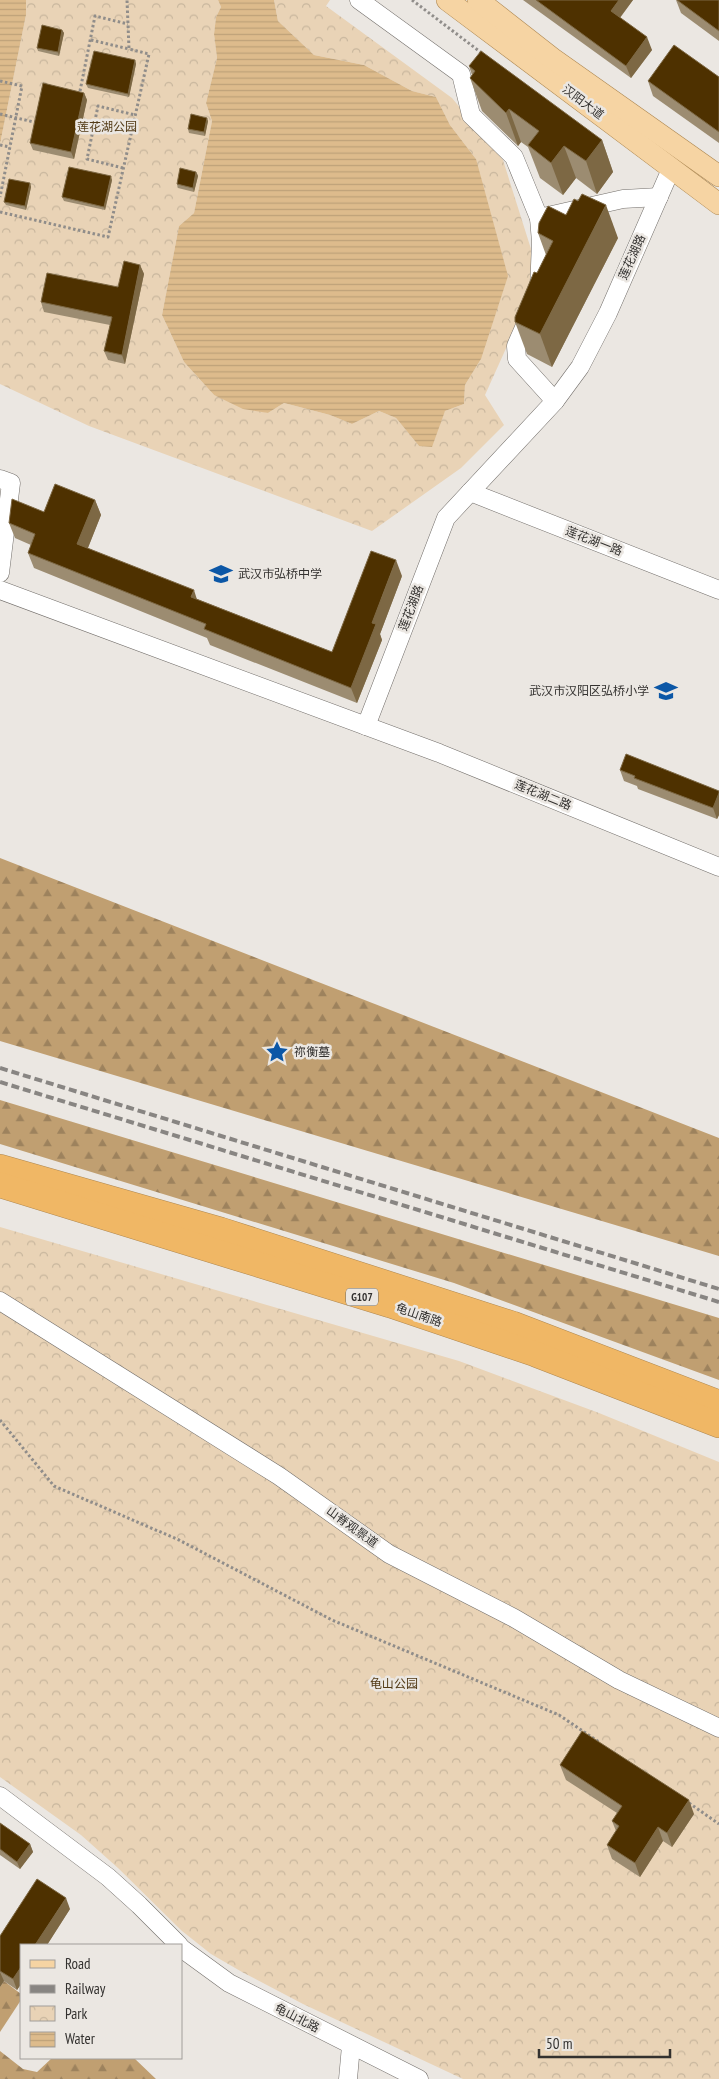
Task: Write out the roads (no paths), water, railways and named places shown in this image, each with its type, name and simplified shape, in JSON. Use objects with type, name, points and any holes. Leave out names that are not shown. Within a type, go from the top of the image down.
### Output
[{"type":"highway","name":"龟山南路","points":[[0,1166],[221,1230],[513,1324],[719,1403]]},
{"type":"highway","name":"龟山南路","points":[[0,1185],[390,1305],[535,1354],[719,1425]]},
{"type":"main road","name":"汉阳大道","points":[[447,0],[719,204]]},
{"type":"main road","name":"汉阳大道","points":[[478,0],[552,58],[719,176]]},
{"type":"street","points":[[359,0],[461,74],[471,115],[514,157],[539,218],[541,242],[538,296],[516,346],[517,359],[555,401]]},
{"type":"street","name":"莲花湖路","points":[[366,726],[446,518],[555,401],[580,366],[604,321],[671,169]]},
{"type":"street","points":[[539,218],[623,199],[659,197]]},
{"type":"street","points":[[0,478],[11,483],[0,573]]},
{"type":"street","name":"莲花湖一路","points":[[470,492],[719,590]]},
{"type":"street","points":[[0,590],[366,726]]},
{"type":"street","name":"莲花湖二路","points":[[366,726],[439,753],[719,867]]},
{"type":"street","name":"山脊观景道","points":[[0,1301],[280,1476],[390,1554],[514,1618],[619,1680],[719,1728]]},
{"type":"street","name":"龟山北路","points":[[0,1796],[108,1877],[140,1905],[178,1944]]},
{"type":"street","name":"龟山北路","points":[[182,1948],[229,1983],[419,2079]]},
{"type":"street","points":[[348,2079],[351,2046]]},
{"type":"water","points":[[0,0],[26,0],[26,15],[0,144]]},
{"type":"water","points":[[218,0],[274,0],[278,21],[314,55],[364,65],[412,91],[436,97],[450,125],[476,159],[508,276],[481,359],[465,385],[464,404],[445,411],[432,447],[419,446],[396,418],[379,411],[352,424],[330,415],[284,403],[268,413],[243,409],[214,395],[184,362],[162,315],[179,226],[194,213],[212,121],[206,103],[217,58],[214,34],[216,17],[221,7]]},
{"type":"railway","points":[[0,1068],[719,1289]]},
{"type":"railway","points":[[0,1082],[719,1302]]},
{"type":"place","name":"武汉市弘桥中学","points":[[221,574]]},
{"type":"place","name":"武汉市汉阳区弘桥小学","points":[[666,691]]},
{"type":"place","name":"祢衡墓","points":[[277,1052]]},
{"type":"park label","name":"莲花湖公园","points":[[107,127]]},
{"type":"park label","name":"龟山公园","points":[[394,1684]]}]
